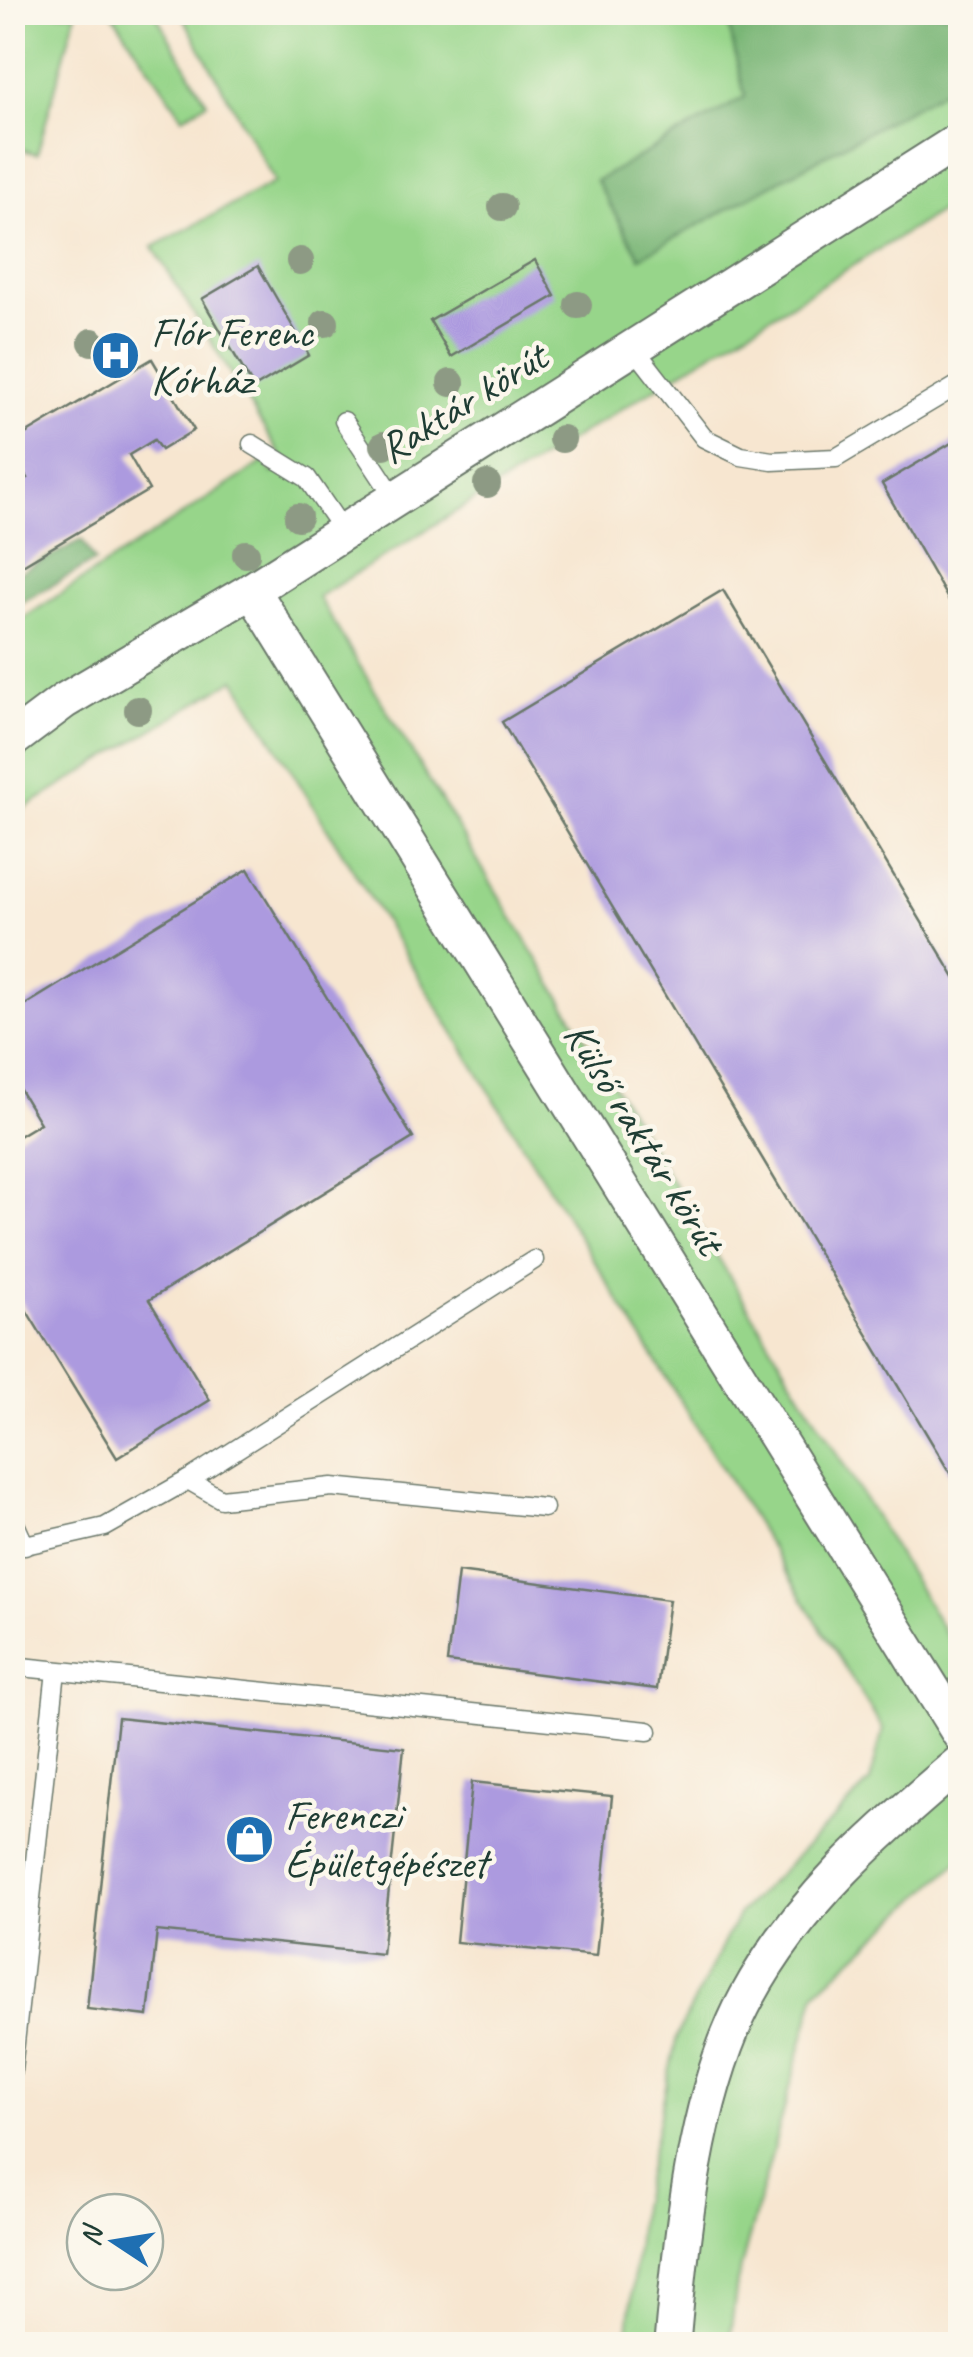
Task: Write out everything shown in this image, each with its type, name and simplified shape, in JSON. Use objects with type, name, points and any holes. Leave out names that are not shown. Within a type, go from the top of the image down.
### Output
[{"type":"street","name":"Raktár körút","points":[[12,740],[64,701],[252,590],[335,518],[386,485],[634,348],[960,140]]},
{"type":"street","name":"Külső raktár körút","points":[[252,590],[960,1734]]},
{"type":"street","points":[[672,2344],[702,2135],[720,2064],[746,1999],[786,1935],[867,1842],[960,1763]]},
{"type":"lane","points":[[634,348],[704,438],[742,456],[772,461],[836,458],[960,384]]},
{"type":"lane","points":[[344,421],[386,485]]},
{"type":"lane","points":[[252,444],[307,478],[335,518]]},
{"type":"lane","points":[[12,1518],[19,1547],[105,1526],[188,1480],[534,1260]]},
{"type":"lane","points":[[188,1480],[220,1499],[332,1487],[544,1508]]},
{"type":"lane","points":[[12,1666],[648,1731]]},
{"type":"lane","points":[[12,2070],[56,1671]]},
{"type":"green space","points":[[12,13],[76,13],[37,154],[13,147]]},
{"type":"green space","points":[[112,13],[155,13],[207,102],[183,117]]},
{"type":"green space","points":[[181,13],[726,13],[745,97],[596,181],[640,257],[960,81],[960,199],[318,597],[960,1657],[960,1860],[816,1992],[737,2282],[729,2344],[627,2344],[640,2207],[677,2036],[738,1915],[870,1782],[883,1729],[235,679],[25,808],[13,829],[13,625],[265,461],[272,473],[286,464],[153,247],[275,182]]},
{"type":"green space","points":[[726,13],[960,13],[960,81],[640,257],[596,181],[745,97]]},
{"type":"green space","points":[[82,540],[95,561],[13,607],[13,576]]},
{"type":"building","points":[[535,260],[555,296],[451,357],[430,321]]},
{"type":"building","points":[[258,266],[309,355],[254,388],[202,299]]},
{"type":"building","points":[[152,359],[194,430],[161,450],[154,440],[129,455],[149,490],[14,570],[12,487],[28,478],[12,452],[12,442]]},
{"type":"building","points":[[960,438],[960,620],[882,484]]},
{"type":"building","points":[[723,590],[960,986],[960,1490],[502,722]]},
{"type":"building","points":[[248,869],[413,1138],[149,1300],[210,1400],[117,1458],[12,1287],[12,1140],[40,1123],[12,1077],[12,1013]]},
{"type":"building","points":[[458,1572],[669,1600],[657,1689],[447,1662]]},
{"type":"building","name":"Ferenczi Épületgépészet","points":[[118,1718],[404,1748],[382,1954],[157,1931],[148,2016],[87,2009]]},
{"type":"building","points":[[472,1782],[612,1796],[596,1956],[456,1942]]},
{"type":"place","name":"Flór Ferenc Kórház","points":[[116,356]]},
{"type":"place","name":"Ferenczi Épületgépészet","points":[[250,1839]]}]
